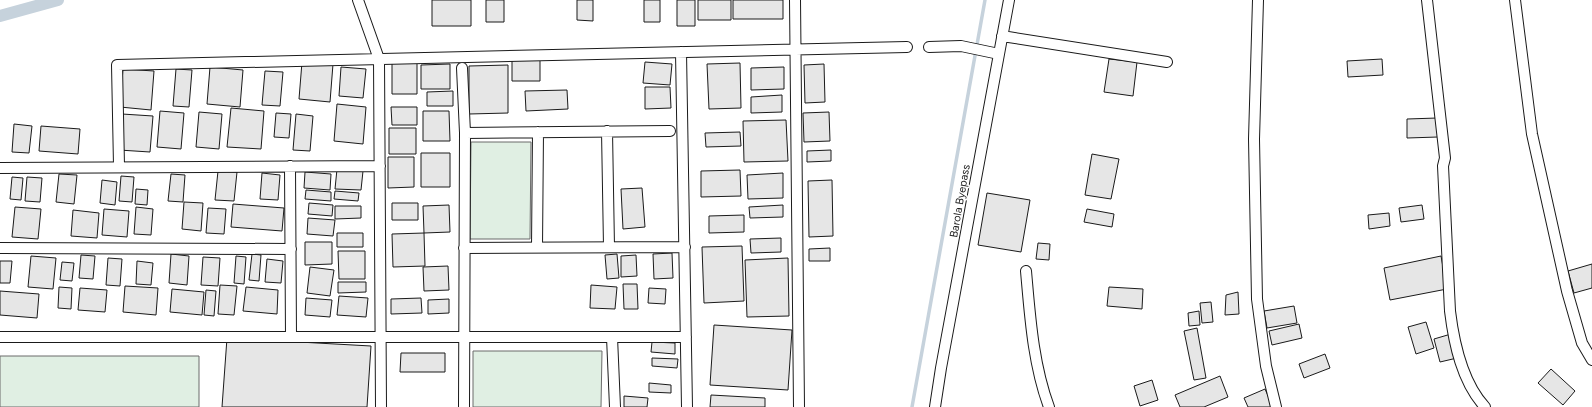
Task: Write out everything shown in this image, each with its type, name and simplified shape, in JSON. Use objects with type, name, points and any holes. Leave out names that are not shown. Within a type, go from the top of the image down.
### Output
[{"type":"street","points":[[358,0],[379,59],[380,407]]},
{"type":"street","points":[[794,0],[799,407]]},
{"type":"street","name":"Barola Byepass","points":[[935,407],[994,53],[1002,36],[1009,0]]},
{"type":"street","points":[[1258,0],[1254,139],[1257,299],[1266,366],[1276,407]]},
{"type":"street","points":[[1427,0],[1445,158],[1443,166],[1452,333],[1463,371],[1479,400],[1485,407]]},
{"type":"street","points":[[1515,0],[1532,134],[1567,291],[1582,343],[1592,360]]},
{"type":"street","points":[[1002,36],[1167,62]]},
{"type":"street","points":[[929,47],[961,46],[994,53]]},
{"type":"street","points":[[119,166],[117,65],[907,47]]},
{"type":"street","points":[[682,52],[687,407]]},
{"type":"street","points":[[462,68],[465,133],[464,407]]},
{"type":"street","points":[[607,131],[609,247]]},
{"type":"street","points":[[465,133],[670,131]]},
{"type":"street","points":[[537,248],[538,132]]},
{"type":"street","points":[[0,168],[119,166],[380,166]]},
{"type":"street","points":[[290,166],[292,337]]},
{"type":"street","points":[[464,248],[685,247]]},
{"type":"street","points":[[0,248],[291,249]]},
{"type":"street","points":[[1026,270],[1033,338],[1045,396],[1049,407]]},
{"type":"street","points":[[0,337],[686,337]]},
{"type":"street","points":[[612,337],[615,407]]},
{"type":"green space","points":[[471,142],[531,142],[530,239],[470,239]]},
{"type":"green space","points":[[473,351],[602,351],[601,407],[473,407]]},
{"type":"green space","points":[[0,356],[199,356],[199,407],[0,407]]},
{"type":"building","points":[[432,0],[471,0],[471,26],[432,26]]},
{"type":"building","points":[[486,0],[504,0],[504,22],[486,22]]},
{"type":"building","points":[[577,0],[593,0],[593,21],[577,20]]},
{"type":"building","points":[[644,0],[660,0],[660,22],[644,22]]},
{"type":"building","points":[[677,0],[695,0],[695,26],[677,26]]},
{"type":"building","points":[[698,0],[731,0],[731,20],[698,20]]},
{"type":"building","points":[[733,0],[783,0],[783,19],[733,19]]},
{"type":"building","points":[[512,58],[540,58],[540,81],[512,81]]},
{"type":"building","points":[[1109,59],[1137,62],[1133,96],[1104,92]]},
{"type":"building","points":[[1382,59],[1383,75],[1348,77],[1347,61]]},
{"type":"building","points":[[302,62],[333,64],[330,102],[299,99]]},
{"type":"building","points":[[392,62],[417,62],[417,94],[392,94]]},
{"type":"building","points":[[645,62],[672,64],[670,85],[643,83]]},
{"type":"building","points":[[740,63],[741,108],[709,109],[707,64]]},
{"type":"building","points":[[450,64],[450,89],[421,89],[421,65]]},
{"type":"building","points":[[824,64],[825,102],[805,103],[804,65]]},
{"type":"building","points":[[508,65],[508,113],[469,114],[469,66]]},
{"type":"building","points":[[210,67],[243,70],[240,107],[207,104]]},
{"type":"building","points":[[341,67],[366,69],[363,98],[339,96]]},
{"type":"building","points":[[784,67],[784,89],[751,90],[751,68]]},
{"type":"building","points":[[123,69],[154,71],[151,110],[120,107]]},
{"type":"building","points":[[176,69],[192,70],[189,107],[173,106]]},
{"type":"building","points":[[265,71],[283,72],[280,106],[262,105]]},
{"type":"building","points":[[645,87],[670,87],[671,108],[645,109]]},
{"type":"building","points":[[567,90],[568,109],[526,111],[525,91]]},
{"type":"building","points":[[453,91],[453,106],[427,106],[427,92]]},
{"type":"building","points":[[782,95],[782,112],[751,113],[751,97]]},
{"type":"building","points":[[337,104],[366,107],[363,144],[334,141]]},
{"type":"building","points":[[391,107],[417,107],[417,125],[392,125]]},
{"type":"building","points":[[231,108],[264,111],[261,149],[227,147]]},
{"type":"building","points":[[160,111],[184,113],[181,149],[157,147]]},
{"type":"building","points":[[423,111],[449,111],[450,141],[423,141]]},
{"type":"building","points":[[199,112],[222,114],[219,149],[196,147]]},
{"type":"building","points":[[829,112],[830,141],[804,142],[803,113]]},
{"type":"building","points":[[276,113],[291,114],[289,138],[274,137]]},
{"type":"building","points":[[122,114],[153,116],[150,152],[119,150]]},
{"type":"building","points":[[296,114],[313,116],[310,151],[293,150]]},
{"type":"building","points":[[1437,118],[1438,137],[1407,138],[1407,119]]},
{"type":"building","points":[[786,120],[788,161],[744,162],[743,121]]},
{"type":"building","points":[[14,124],[32,126],[29,153],[12,152]]},
{"type":"building","points":[[41,126],[80,129],[78,154],[39,151]]},
{"type":"building","points":[[389,128],[416,128],[416,154],[389,154]]},
{"type":"building","points":[[740,132],[741,146],[706,147],[705,133]]},
{"type":"building","points":[[831,150],[831,161],[807,162],[807,151]]},
{"type":"building","points":[[421,153],[450,153],[450,187],[421,187]]},
{"type":"building","points":[[1092,154],[1119,159],[1111,199],[1085,195]]},
{"type":"building","points":[[388,157],[414,157],[414,187],[388,188]]},
{"type":"building","points":[[337,169],[363,171],[361,190],[335,189]]},
{"type":"building","points":[[740,170],[741,196],[701,197],[701,171]]},
{"type":"building","points":[[218,171],[237,172],[234,201],[215,200]]},
{"type":"building","points":[[305,172],[331,174],[330,190],[304,188]]},
{"type":"building","points":[[262,173],[280,175],[278,200],[260,199]]},
{"type":"building","points":[[783,173],[783,198],[748,199],[747,175]]},
{"type":"building","points":[[59,174],[77,175],[74,204],[56,202]]},
{"type":"building","points":[[171,174],[185,175],[183,202],[168,201]]},
{"type":"building","points":[[121,176],[134,177],[132,202],[119,201]]},
{"type":"building","points":[[12,177],[23,178],[21,200],[10,199]]},
{"type":"building","points":[[27,177],[42,178],[40,202],[25,201]]},
{"type":"building","points":[[102,180],[117,182],[115,205],[100,203]]},
{"type":"building","points":[[832,180],[833,236],[809,237],[808,181]]},
{"type":"building","points":[[642,188],[645,227],[623,229],[621,189]]},
{"type":"building","points":[[136,189],[148,190],[147,205],[135,204]]},
{"type":"building","points":[[306,190],[331,192],[331,201],[305,199]]},
{"type":"building","points":[[335,191],[359,193],[358,201],[334,199]]},
{"type":"building","points":[[987,193],[1030,200],[1021,252],[978,245]]},
{"type":"building","points":[[184,202],[203,203],[201,231],[182,229]]},
{"type":"building","points":[[309,203],[333,205],[332,216],[308,214]]},
{"type":"building","points":[[392,203],[418,203],[418,220],[392,220]]},
{"type":"building","points":[[233,204],[284,208],[282,231],[231,227]]},
{"type":"building","points":[[449,205],[450,232],[424,233],[423,206]]},
{"type":"building","points":[[783,205],[783,217],[750,218],[749,207]]},
{"type":"building","points":[[1422,205],[1424,219],[1401,222],[1399,208]]},
{"type":"building","points":[[335,206],[361,206],[361,218],[335,219]]},
{"type":"building","points":[[15,207],[41,209],[38,239],[12,237]]},
{"type":"building","points":[[136,207],[153,209],[151,235],[134,234]]},
{"type":"building","points":[[208,208],[226,209],[224,234],[206,233]]},
{"type":"building","points":[[104,209],[129,211],[127,237],[102,235]]},
{"type":"building","points":[[1087,209],[1114,214],[1112,227],[1084,222]]},
{"type":"building","points":[[73,210],[99,213],[97,238],[71,236]]},
{"type":"building","points":[[1389,213],[1390,226],[1369,229],[1368,215]]},
{"type":"building","points":[[744,215],[744,232],[709,233],[709,216]]},
{"type":"building","points":[[308,218],[335,220],[333,236],[307,234]]},
{"type":"building","points":[[337,233],[363,233],[363,247],[337,247]]},
{"type":"building","points":[[424,233],[425,266],[393,267],[392,234]]},
{"type":"building","points":[[781,238],[781,252],[751,253],[750,239]]},
{"type":"building","points":[[305,242],[332,242],[332,264],[305,265]]},
{"type":"building","points":[[1038,243],[1050,244],[1049,260],[1036,259]]},
{"type":"building","points":[[742,246],[744,301],[704,303],[702,247]]},
{"type":"building","points":[[830,248],[830,261],[809,261],[809,249]]},
{"type":"building","points":[[338,251],[365,251],[365,279],[339,279]]},
{"type":"building","points":[[672,253],[673,278],[654,279],[653,254]]},
{"type":"building","points":[[171,254],[189,256],[187,285],[169,283]]},
{"type":"building","points":[[252,254],[261,255],[259,281],[249,280]]},
{"type":"building","points":[[617,254],[619,278],[607,279],[605,255]]},
{"type":"building","points":[[81,255],[95,256],[93,279],[79,278]]},
{"type":"building","points":[[636,255],[637,276],[621,277],[621,256]]},
{"type":"building","points":[[31,256],[56,258],[53,289],[28,287]]},
{"type":"building","points":[[236,256],[246,257],[244,284],[234,283]]},
{"type":"building","points":[[1441,256],[1447,289],[1390,300],[1384,268]]},
{"type":"building","points":[[203,257],[220,258],[218,286],[201,285]]},
{"type":"building","points":[[108,258],[122,259],[120,286],[106,285]]},
{"type":"building","points":[[788,258],[789,316],[747,317],[745,260]]},
{"type":"building","points":[[267,259],[283,261],[281,283],[265,282]]},
{"type":"building","points":[[0,261],[12,261],[10,283],[0,283]]},
{"type":"building","points":[[137,261],[153,263],[151,285],[136,284]]},
{"type":"building","points":[[62,262],[74,263],[72,281],[60,280]]},
{"type":"building","points":[[1592,264],[1592,288],[1574,293],[1568,271]]},
{"type":"building","points":[[448,266],[449,290],[424,291],[423,267]]},
{"type":"building","points":[[310,267],[334,270],[330,296],[307,293]]},
{"type":"building","points":[[338,282],[366,282],[366,292],[338,293]]},
{"type":"building","points":[[623,284],[637,284],[638,309],[624,309]]},
{"type":"building","points":[[220,285],[237,286],[234,315],[218,314]]},
{"type":"building","points":[[591,285],[617,287],[615,309],[590,308]]},
{"type":"building","points":[[125,286],[158,288],[156,315],[123,312]]},
{"type":"building","points":[[59,287],[72,288],[71,309],[58,308]]},
{"type":"building","points":[[246,287],[278,290],[277,314],[243,311]]},
{"type":"building","points":[[1109,287],[1143,289],[1142,309],[1107,306]]},
{"type":"building","points":[[80,288],[107,290],[105,312],[78,310]]},
{"type":"building","points":[[649,288],[666,289],[665,304],[648,303]]},
{"type":"building","points":[[172,289],[204,292],[202,315],[170,312]]},
{"type":"building","points":[[206,290],[216,291],[214,316],[204,315]]},
{"type":"building","points":[[0,291],[39,294],[37,318],[0,315]]},
{"type":"building","points":[[1238,292],[1239,314],[1225,315],[1226,295]]},
{"type":"building","points":[[339,296],[368,298],[366,317],[337,315]]},
{"type":"building","points":[[306,298],[332,300],[330,317],[305,315]]},
{"type":"building","points":[[421,298],[422,313],[391,314],[391,299]]},
{"type":"building","points":[[449,299],[449,313],[428,314],[428,300]]},
{"type":"building","points":[[1211,302],[1213,322],[1202,323],[1200,303]]},
{"type":"building","points":[[1294,306],[1297,323],[1267,328],[1264,311]]},
{"type":"building","points":[[1199,311],[1200,325],[1189,326],[1188,313]]},
{"type":"building","points":[[1426,322],[1434,348],[1416,354],[1408,327]]},
{"type":"building","points":[[1299,324],[1302,338],[1272,345],[1269,331]]},
{"type":"building","points":[[714,325],[792,330],[788,390],[710,385]]},
{"type":"building","points":[[1197,328],[1206,378],[1194,380],[1184,331]]},
{"type":"building","points":[[1451,334],[1457,358],[1440,362],[1434,339]]},
{"type":"building","points":[[227,338],[371,346],[367,407],[222,407]]},
{"type":"building","points":[[652,342],[675,343],[675,354],[651,352]]},
{"type":"building","points":[[401,353],[445,353],[445,372],[400,372]]},
{"type":"building","points":[[1325,354],[1330,368],[1304,378],[1299,364]]},
{"type":"building","points":[[652,358],[678,359],[677,368],[652,366]]},
{"type":"building","points":[[1551,369],[1575,391],[1563,405],[1538,383]]},
{"type":"building","points":[[1220,376],[1228,397],[1204,407],[1180,407],[1175,395]]},
{"type":"building","points":[[1152,380],[1158,400],[1140,406],[1134,386]]},
{"type":"building","points":[[649,383],[671,385],[671,393],[649,392]]},
{"type":"building","points":[[1265,389],[1273,407],[1248,407],[1244,398]]},
{"type":"building","points":[[711,395],[765,398],[765,407],[710,407]]},
{"type":"building","points":[[624,396],[648,398],[647,407],[624,407]]},
{"type":"waterway","points":[[0,16],[58,0]]},
{"type":"waterway","points":[[912,407],[985,0]]}]
